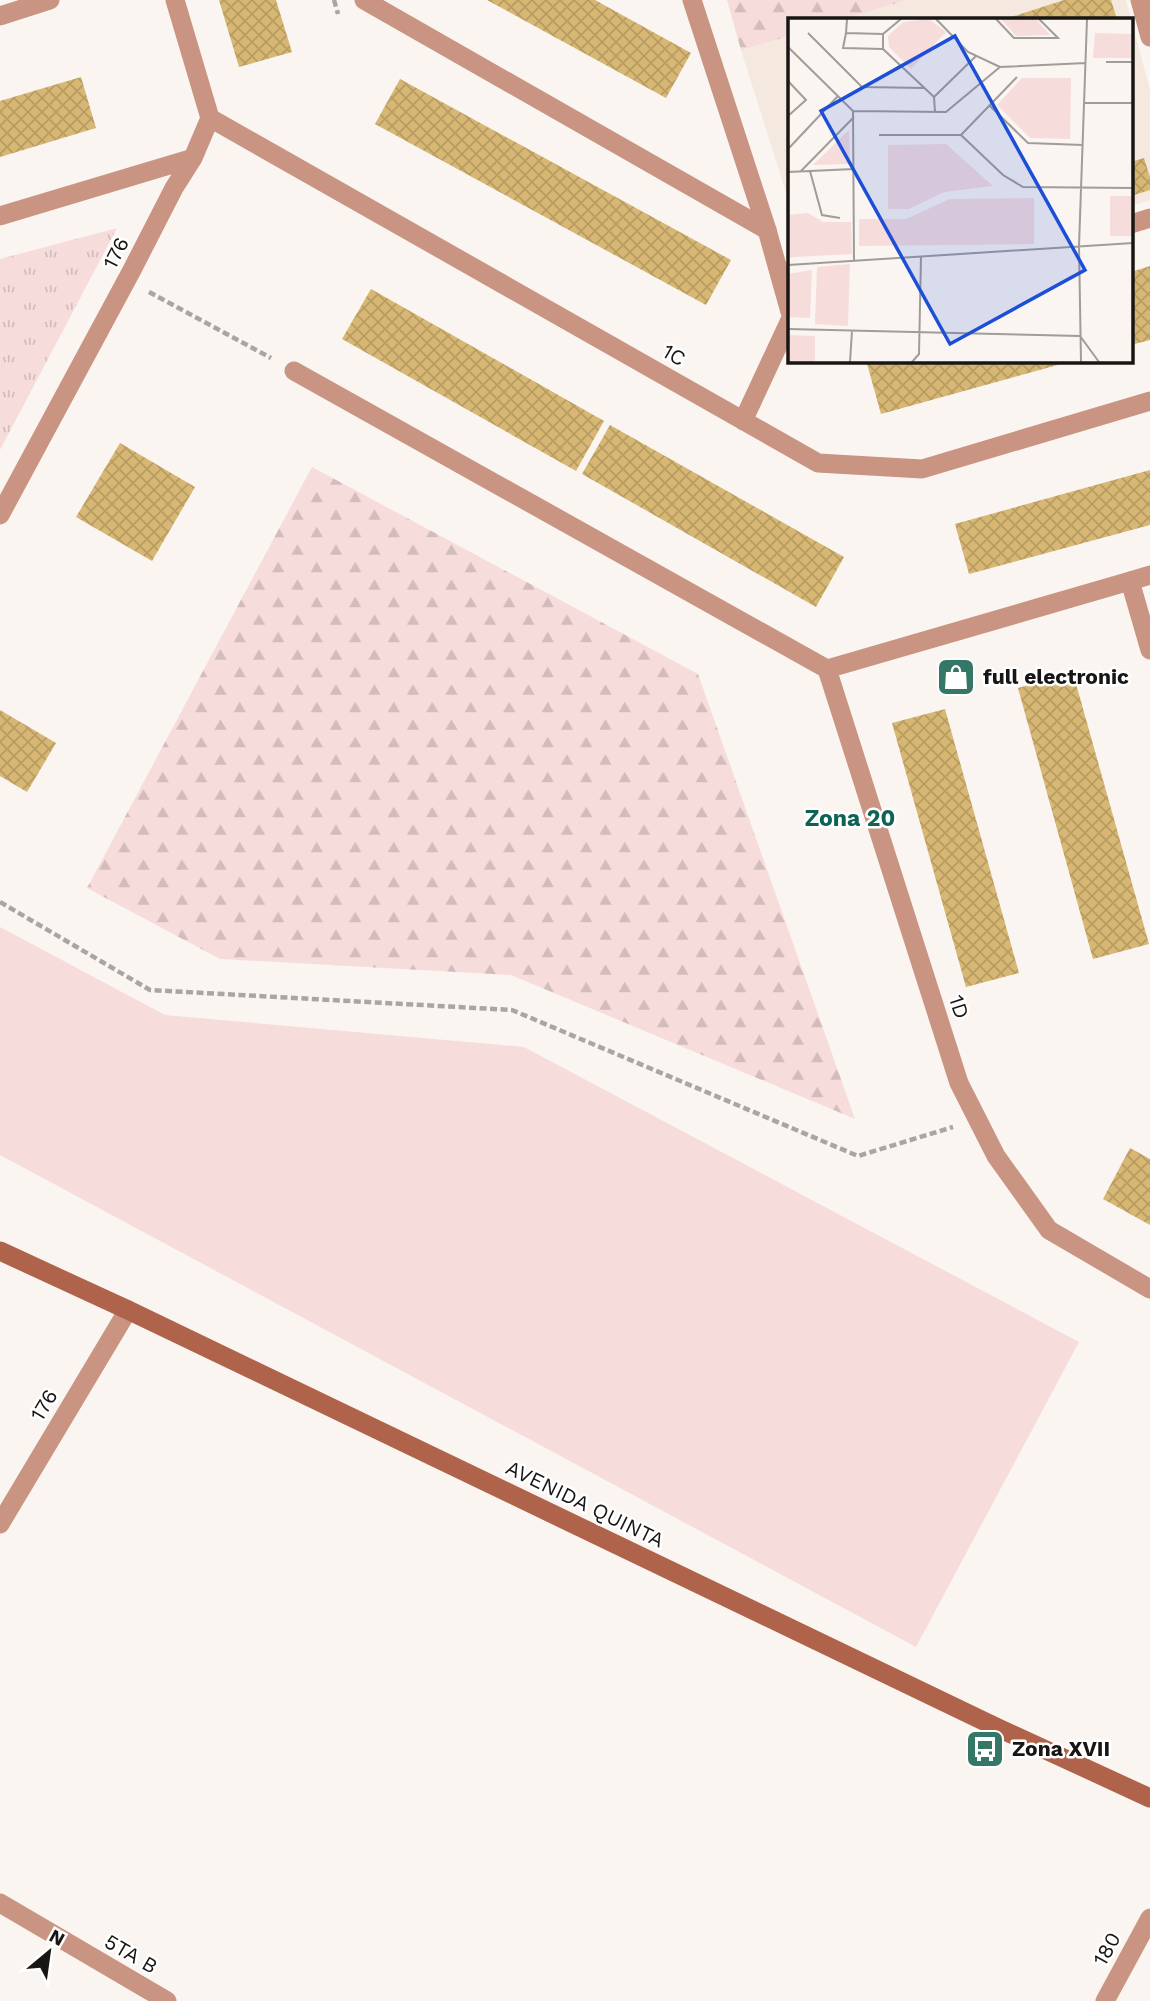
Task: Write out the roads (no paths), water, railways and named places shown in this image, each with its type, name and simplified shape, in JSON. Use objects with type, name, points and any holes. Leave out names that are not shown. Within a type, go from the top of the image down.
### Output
[{"type":"main road","name":"AVENIDA QUINTA","points":[[0,1251],[1150,1798]]},
{"type":"street","points":[[0,16],[50,0]]},
{"type":"street","points":[[175,0],[209,118]]},
{"type":"street","points":[[364,0],[767,230]]},
{"type":"street","points":[[692,0],[767,230],[788,308]]},
{"type":"street","points":[[1140,0],[1150,37]]},
{"type":"street","name":"176","points":[[3,504],[127,280],[174,188],[193,158],[209,118]]},
{"type":"street","name":"1C","points":[[209,118],[818,463],[922,469],[1150,401]]},
{"type":"street","points":[[0,216],[193,158]]},
{"type":"street","points":[[1132,224],[1150,218]]},
{"type":"street","points":[[743,421],[788,322]]},
{"type":"street","points":[[294,371],[827,669],[1150,575]]},
{"type":"street","points":[[1130,581],[1150,650]]},
{"type":"street","name":"1D","points":[[827,669],[959,1083],[977,1120],[996,1156],[1049,1230],[1150,1289]]},
{"type":"street","name":"176","points":[[0,1524],[128,1310]]},
{"type":"street","name":"5TA B","points":[[0,1903],[167,2001]]},
{"type":"street","name":"180","points":[[1105,2001],[1150,1918]]},
{"type":"place","name":"full electronic","points":[[956,677]]},
{"type":"place","name":"Zona XVII","points":[[985,1749]]},
{"type":"district","name":"Zona 20","points":[[850,818]]}]
